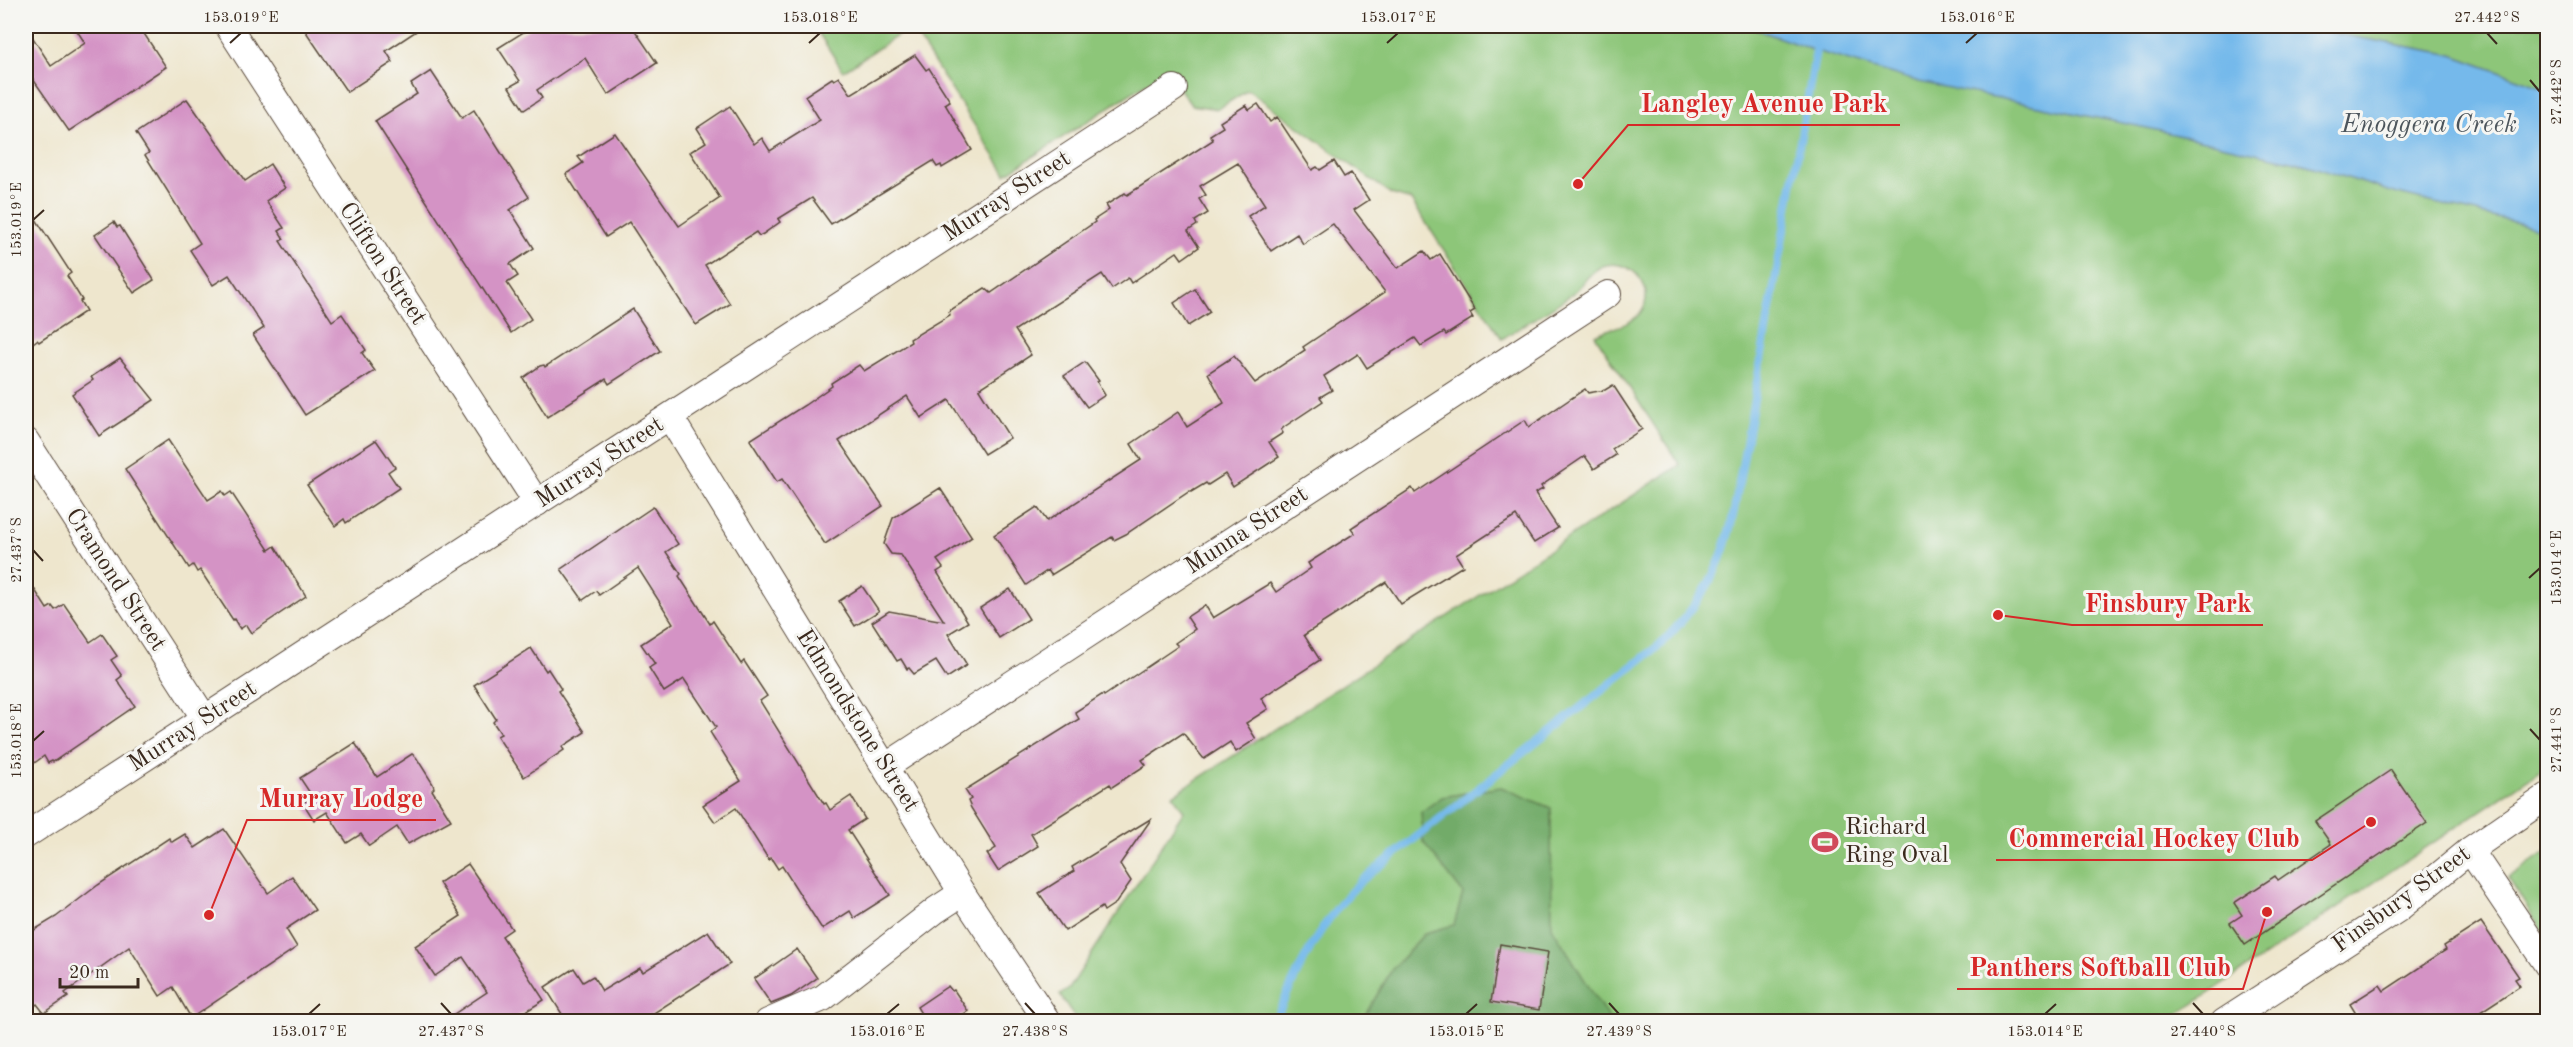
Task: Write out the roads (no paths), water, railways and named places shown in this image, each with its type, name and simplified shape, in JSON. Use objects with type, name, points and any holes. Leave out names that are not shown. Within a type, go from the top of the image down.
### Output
[{"type":"street","name":"Clifton Street","points":[[228,26],[537,503]]},
{"type":"street","name":"Murray Street","points":[[26,835],[1174,88]]},
{"type":"street","name":"Munna Street","points":[[885,767],[1608,294]]},
{"type":"street","name":"Edmondstone Street","points":[[670,417],[962,893],[1048,1022]]},
{"type":"street","name":"Cramond Street","points":[[26,441],[206,719]]},
{"type":"street","name":"Finsbury Street","points":[[2224,1022],[2398,909],[2470,850],[2547,796]]},
{"type":"street","points":[[2470,850],[2547,966]]},
{"type":"street","points":[[768,1022],[823,998],[936,910],[962,893]]},
{"type":"water","name":"Enoggera Creek","points":[[1747,26],[2293,26],[2449,54],[2547,89],[2547,230],[2398,194],[2304,164],[2147,128],[1919,82],[1816,51]]},
{"type":"waterway","points":[[1274,1022],[1301,965],[1321,930],[1361,881],[1662,643],[1689,613],[1709,583],[1723,550],[1734,511],[1816,51],[1823,26]]},
{"type":"place","name":"Langley Avenue Park","points":[[1578,184]]},
{"type":"place","name":"Finsbury Park","points":[[1998,615]]},
{"type":"place","name":"Commercial Hockey Club","points":[[2371,822]]},
{"type":"place","name":"Richard Ring Oval","points":[[1825,842]]},
{"type":"place","name":"Panthers Softball Club","points":[[2267,912]]},
{"type":"place","name":"Murray Lodge","points":[[209,915]]}]
